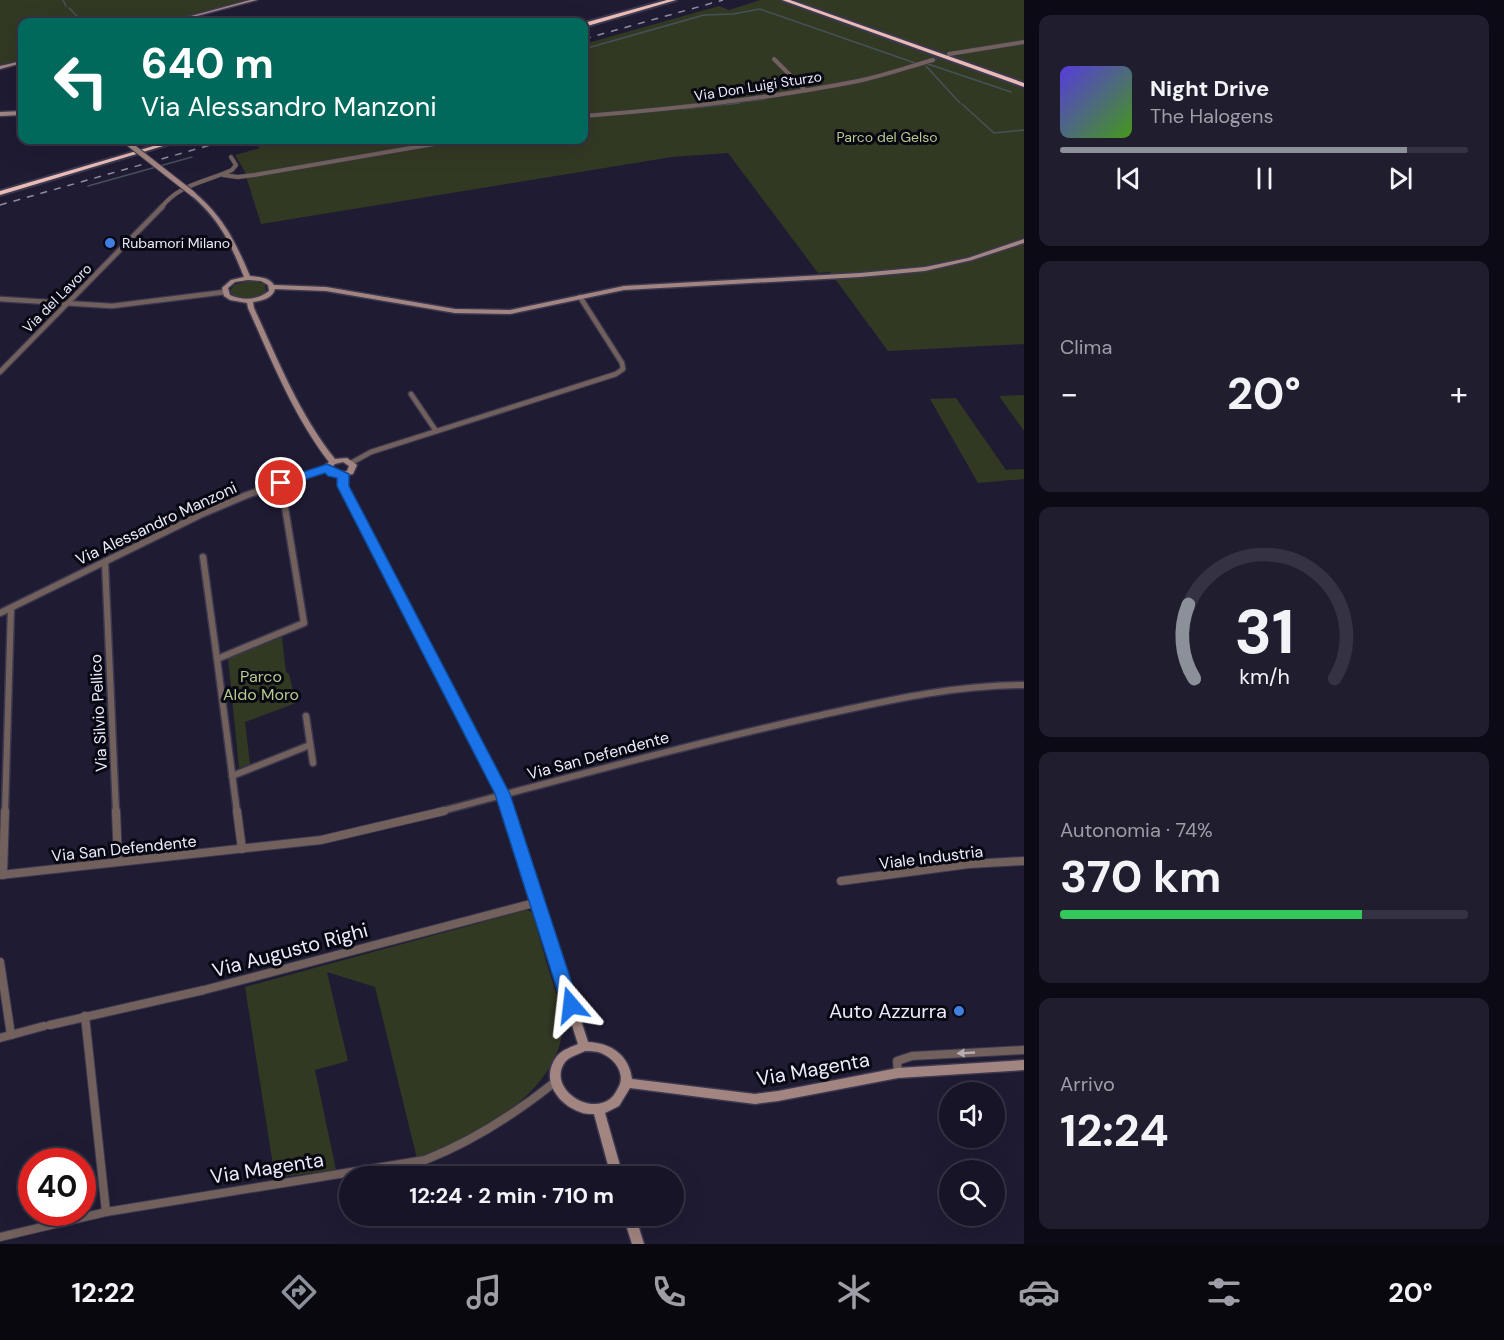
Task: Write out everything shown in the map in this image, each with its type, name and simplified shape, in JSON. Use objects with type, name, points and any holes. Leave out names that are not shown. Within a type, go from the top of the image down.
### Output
[{"type":"highway","points":[[588,19],[659,0]]},
{"type":"highway","points":[[588,24],[673,0]]},
{"type":"highway","points":[[776,0],[868,29]]},
{"type":"highway","points":[[785,0],[1024,84]]},
{"type":"highway","points":[[0,187],[148,144]]},
{"type":"highway","points":[[0,193],[166,144]]},
{"type":"street","points":[[186,18],[255,0]]},
{"type":"street","points":[[949,54],[1024,42]]},
{"type":"street","points":[[774,59],[804,89]]},
{"type":"street","name":"Via Don Luigi Sturzo","points":[[588,116],[729,103],[859,81],[933,60]]},
{"type":"street","points":[[0,68],[18,63]]},
{"type":"street","points":[[0,114],[18,113]]},
{"type":"street","points":[[129,144],[213,211],[226,228],[248,278]]},
{"type":"street","points":[[222,175],[238,177],[254,175],[434,144]]},
{"type":"street","points":[[222,175],[236,165],[231,157]]},
{"type":"street","name":"Via del Lavoro","points":[[0,372],[160,210],[167,198],[177,190],[222,175]]},
{"type":"street","points":[[225,292],[225,288],[233,281],[248,278],[262,279],[273,287],[326,289],[442,309],[477,312],[522,310],[634,287],[860,275],[925,269],[970,260],[1024,241]]},
{"type":"street","points":[[0,300],[122,305],[225,292],[236,300],[250,301],[264,297],[273,287]]},
{"type":"street","points":[[351,463],[371,452],[616,374],[622,369],[622,363],[580,297]]},
{"type":"street","points":[[250,301],[293,397],[325,453],[332,474],[343,474],[352,470],[351,463]]},
{"type":"street","points":[[411,394],[436,431]]},
{"type":"street","points":[[330,465],[344,460],[351,463]]},
{"type":"street","name":"Via Alessandro Manzoni","points":[[0,613],[202,514],[330,465]]},
{"type":"street","points":[[343,474],[343,486],[503,794],[584,1046]]},
{"type":"street","points":[[217,659],[304,623],[281,483]]},
{"type":"street","points":[[203,557],[242,849]]},
{"type":"street","name":"Via Silvio Pellico","points":[[105,562],[118,862]]},
{"type":"street","points":[[1,875],[11,608]]},
{"type":"street","name":"Via San Defendente","points":[[1,875],[321,840],[365,831],[689,746],[913,696],[968,688],[1024,685]]},
{"type":"street","points":[[306,716],[313,763]]},
{"type":"street","points":[[232,776],[310,745]]},
{"type":"street","name":"Viale Industria","points":[[841,881],[969,864],[1024,861]]},
{"type":"street","name":"Via Augusto Righi","points":[[0,1038],[85,1016],[204,990],[538,902]]},
{"type":"street","points":[[0,962],[11,1035]]},
{"type":"street","points":[[85,1016],[106,1212]]},
{"type":"street","points":[[584,1046],[595,1046],[615,1055],[622,1063],[627,1083],[617,1100],[598,1109],[575,1106],[558,1092],[555,1082],[558,1063],[564,1055],[584,1046]]},
{"type":"street","points":[[897,1072],[897,1061],[912,1056],[1024,1050]]},
{"type":"street","name":"Via Magenta","points":[[627,1083],[754,1099],[897,1072],[1024,1065]]},
{"type":"street","name":"Via Magenta","points":[[0,1237],[106,1212],[425,1160],[455,1149],[484,1134],[520,1111],[555,1082]]},
{"type":"street","points":[[598,1109],[614,1166]]},
{"type":"street","points":[[632,1226],[638,1244]]},
{"type":"green space","points":[[0,0],[252,0],[183,18],[18,18],[18,62],[0,66]]},
{"type":"green space","name":"Parco del Gelso","points":[[760,0],[1024,0],[1024,344],[888,351],[830,272],[818,273],[728,153],[672,157],[261,224],[244,170],[235,155],[260,148],[255,144],[588,144],[588,43],[719,6],[729,10]]},
{"type":"green space","points":[[251,280],[265,284],[266,292],[258,297],[245,299],[230,291],[234,285]]},
{"type":"green space","points":[[1024,395],[1024,431],[999,396]]},
{"type":"green space","points":[[956,398],[1006,470],[1024,469],[1024,479],[978,483],[930,399]]},
{"type":"green space","name":"Parco Aldo Moro","points":[[282,637],[286,672],[289,674],[296,703],[245,722],[250,764],[239,768],[228,658]]},
{"type":"green space","points":[[526,910],[532,912],[563,1014],[560,1044],[550,1067],[533,1089],[513,1108],[465,1139],[417,1159],[375,987],[327,972],[348,1061],[315,1070],[336,1170],[275,1178],[245,987]]},
{"type":"waterway","points":[[63,0],[66,6]]},
{"type":"waterway","points":[[69,8],[79,18]]},
{"type":"waterway","points":[[588,48],[704,15],[733,14],[760,9],[915,63]]},
{"type":"waterway","points":[[928,64],[1011,92]]},
{"type":"waterway","points":[[926,66],[960,103]]},
{"type":"waterway","points":[[741,102],[765,99]]},
{"type":"waterway","points":[[683,109],[740,103]]},
{"type":"waterway","points":[[962,104],[994,133],[1024,130]]},
{"type":"waterway","points":[[88,186],[192,157]]},
{"type":"tunnel","points":[[933,60],[949,54]]},
{"type":"railway","points":[[588,38],[723,0]]},
{"type":"railway","points":[[0,205],[214,144]]},
{"type":"place","name":"Rubamori Milano","points":[[110,243]]},
{"type":"place","name":"Auto Azzurra","points":[[959,1011]]},
{"type":"route","points":[[281,483],[327,468],[332,474],[343,474],[343,486],[503,794],[571,1005]]}]
